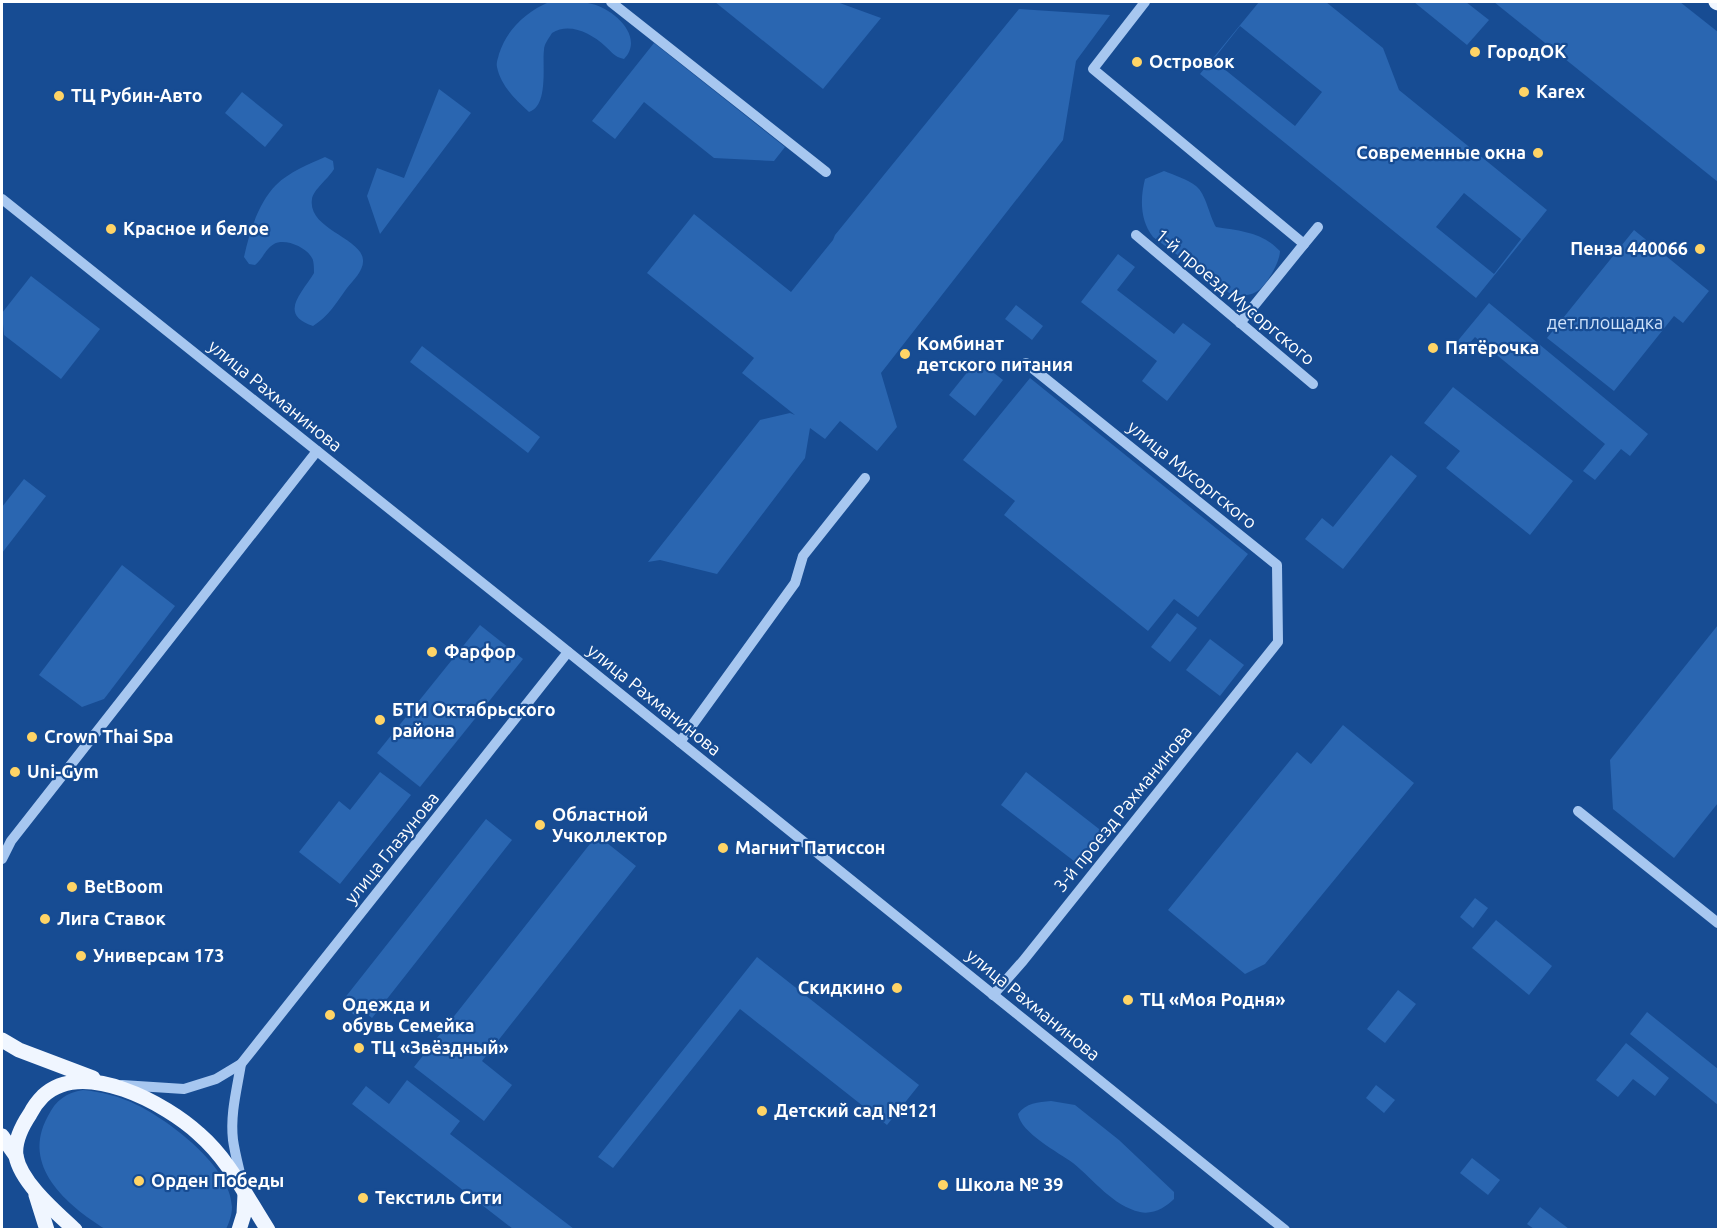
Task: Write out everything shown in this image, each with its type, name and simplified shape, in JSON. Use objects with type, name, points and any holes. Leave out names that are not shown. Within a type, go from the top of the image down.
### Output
[{"type":"main road","points":[[2,1040],[59,1067],[149,1100],[180,1119],[217,1151],[268,1230]]},
{"type":"main road","points":[[16,1156],[16,1141],[23,1124],[44,1095],[56,1088],[73,1083],[110,1084]]},
{"type":"main road","points":[[2,1136],[33,1187],[75,1230]]},
{"type":"main road","points":[[33,1187],[47,1230]]},
{"type":"main road","points":[[239,1230],[244,1214],[245,1194]]},
{"type":"street","points":[[610,2],[826,172]]},
{"type":"street","points":[[1145,2],[1093,69],[1304,244]]},
{"type":"street","name":"улица Рахманинова","points":[[2,199],[1285,1230]]},
{"type":"street","points":[[1240,323],[1318,227]]},
{"type":"street","name":"1-й проезд Мусоргского","points":[[1136,235],[1313,384]]},
{"type":"street","name":"улица Мусоргского","points":[[1026,363],[1277,565],[1278,642]]},
{"type":"street","points":[[2,859],[11,840],[317,451]]},
{"type":"street","points":[[680,742],[795,584],[802,556],[865,478]]},
{"type":"street","name":"3-й проезд Рахманинова","points":[[993,995],[1023,961],[1278,642]]},
{"type":"street","name":"улица Глазунова","points":[[110,1084],[184,1089],[216,1079],[241,1064],[568,652]]},
{"type":"street","points":[[1578,811],[1719,924]]},
{"type":"street","name":"улица Глазунова","points":[[241,1064],[232,1124],[245,1194]]},
{"type":"green space","points":[[549,2],[587,3],[601,7],[624,25],[629,33],[630,51],[624,59],[615,56],[587,33],[565,29],[552,33],[544,48],[540,102],[529,112],[505,86],[499,74],[497,62],[507,37],[518,22]]},
{"type":"green space","points":[[715,2],[837,2],[881,18],[823,89]]},
{"type":"green space","points":[[1259,2],[1326,2],[1383,48],[1399,90],[1547,210],[1476,298],[1200,74]],"holes":[[[1240,26],[1322,92],[1295,126],[1213,60]],[[1464,193],[1521,239],[1494,274],[1436,227]]]},
{"type":"green space","points":[[1414,2],[1466,2],[1489,20],[1467,45]]},
{"type":"green space","points":[[1494,2],[1680,2],[1718,32],[1718,182]]},
{"type":"green space","points":[[1019,9],[1110,15],[1076,61],[1063,140],[881,373],[897,427],[877,451],[840,421],[825,439],[810,428],[805,458],[717,574],[660,560],[648,562],[760,420],[790,413],[795,415],[742,373],[754,358],[647,273],[694,214],[791,292]]},
{"type":"green space","points":[[654,43],[785,147],[774,161],[714,158],[644,102],[615,139],[592,121]]},
{"type":"green space","points":[[439,89],[471,113],[380,234],[367,196],[377,168],[404,178]]},
{"type":"green space","points":[[242,92],[283,125],[265,147],[225,113]]},
{"type":"green space","points":[[325,157],[333,161],[334,169],[313,195],[313,209],[326,226],[354,245],[360,252],[363,264],[358,275],[332,309],[313,326],[302,321],[296,315],[295,309],[299,295],[314,273],[312,258],[305,250],[289,243],[279,242],[271,246],[255,265],[249,264],[244,257],[255,219],[270,192],[287,176]]},
{"type":"green space","points":[[1164,171],[1196,186],[1205,199],[1216,227],[1258,236],[1280,251],[1275,267],[1260,289],[1247,295],[1232,295],[1153,237],[1143,216],[1143,187],[1145,179]]},
{"type":"green space","name":"дет.площадка","points":[[1634,230],[1709,291],[1683,323],[1674,316],[1614,391],[1547,338]]},
{"type":"green space","points":[[1118,254],[1135,267],[1117,290],[1174,334],[1183,323],[1211,344],[1167,401],[1142,381],[1157,361],[1081,302]]},
{"type":"green space","points":[[31,276],[100,329],[61,379],[4,335],[2,313]]},
{"type":"green space","points":[[1489,303],[1648,434],[1630,456],[1621,449],[1595,480],[1583,471],[1605,444],[1475,337],[1459,355],[1451,349]]},
{"type":"green space","points":[[1016,305],[1043,326],[1032,340],[1005,319]]},
{"type":"green space","points":[[422,346],[540,437],[528,453],[410,362]]},
{"type":"green space","points":[[977,360],[1003,380],[975,416],[949,395]]},
{"type":"green space","points":[[1030,378],[1248,554],[1198,617],[1174,599],[1148,631],[1004,515],[1015,501],[963,460]]},
{"type":"green space","points":[[1453,387],[1573,481],[1530,535],[1446,468],[1460,451],[1424,423]]},
{"type":"green space","points":[[1391,455],[1417,476],[1343,569],[1305,539],[1322,518],[1333,527]]},
{"type":"green space","points":[[24,479],[46,496],[2,553],[2,507]]},
{"type":"green space","points":[[122,565],[175,606],[104,699],[82,707],[39,675]]},
{"type":"green space","points":[[1177,613],[1197,628],[1170,662],[1151,647]]},
{"type":"green space","points":[[480,625],[523,659],[420,787],[377,753]]},
{"type":"green space","points":[[1718,625],[1718,803],[1674,858],[1613,809],[1610,760]]},
{"type":"green space","points":[[1210,639],[1244,665],[1220,696],[1186,670]]},
{"type":"green space","points":[[1343,725],[1414,783],[1265,964],[1245,974],[1168,910],[1297,752],[1311,764]]},
{"type":"green space","points":[[380,772],[411,795],[340,884],[299,852],[339,801],[350,810]]},
{"type":"green space","points":[[1026,772],[1108,836],[1083,868],[1001,805]]},
{"type":"green space","points":[[486,819],[512,840],[372,1018],[362,1010],[357,1017],[340,1004]]},
{"type":"green space","points":[[597,835],[636,866],[482,1061],[512,1085],[484,1121],[414,1067]]},
{"type":"green space","points":[[1475,898],[1488,908],[1473,928],[1460,917]]},
{"type":"green space","points":[[1496,920],[1552,966],[1529,995],[1472,948]]},
{"type":"green space","points":[[757,957],[919,1085],[887,1125],[740,1009],[613,1168],[598,1157]]},
{"type":"green space","points":[[1398,990],[1416,1004],[1385,1043],[1367,1029]]},
{"type":"green space","points":[[1647,1012],[1718,1069],[1718,1105],[1630,1034]]},
{"type":"green space","points":[[1626,1043],[1669,1078],[1655,1096],[1633,1079],[1618,1097],[1596,1080]]},
{"type":"green space","points":[[407,1080],[460,1121],[450,1134],[574,1229],[513,1229],[352,1104],[366,1086],[389,1104]]},
{"type":"green space","points":[[1376,1085],[1395,1100],[1384,1113],[1366,1098]]},
{"type":"green space","points":[[83,1090],[124,1099],[151,1112],[196,1147],[221,1176],[229,1192],[232,1210],[226,1229],[105,1229],[63,1196],[44,1167],[40,1151],[41,1134],[54,1106],[67,1095]]},
{"type":"green space","points":[[1051,1101],[1075,1105],[1119,1140],[1174,1192],[1174,1199],[1163,1207],[1145,1213],[1130,1209],[1104,1192],[1073,1163],[1033,1135],[1021,1121],[1018,1114],[1021,1110],[1029,1105]]},
{"type":"green space","points":[[1472,1158],[1500,1180],[1488,1195],[1460,1173]]},
{"type":"green space","points":[[1540,1207],[1569,1229],[1534,1229],[1527,1224]]},
{"type":"place","name":"ГородОК","points":[[1475,52]]},
{"type":"place","name":"Островок","points":[[1137,62]]},
{"type":"place","name":"Karex","points":[[1524,92]]},
{"type":"place","name":"ТЦ Рубин-Авто","points":[[59,96]]},
{"type":"place","name":"Современные окна","points":[[1538,153]]},
{"type":"place","name":"Красное и белое","points":[[111,229]]},
{"type":"place","name":"Пенза 440066","points":[[1700,249]]},
{"type":"place","name":"Пятёрочка","points":[[1433,348]]},
{"type":"place","name":"Комбинат детского питания","points":[[905,354]]},
{"type":"place","name":"Фарфор","points":[[432,652]]},
{"type":"place","name":"БТИ Октябрьского района","points":[[380,720]]},
{"type":"place","name":"Crown Thai Spa","points":[[32,737]]},
{"type":"place","name":"Uni-Gym","points":[[15,772]]},
{"type":"place","name":"Областной Учколлектор","points":[[540,825]]},
{"type":"place","name":"Магнит Патиссон","points":[[723,848]]},
{"type":"place","name":"BetBoom","points":[[72,887]]},
{"type":"place","name":"Лига Ставок","points":[[45,919]]},
{"type":"place","name":"Универсам 173","points":[[81,956]]},
{"type":"place","name":"Скидкино","points":[[897,988]]},
{"type":"place","name":"ТЦ «Моя Родня»","points":[[1128,1000]]},
{"type":"place","name":"Одежда и обувь Семейка","points":[[330,1015]]},
{"type":"place","name":"ТЦ «Звёздный»","points":[[359,1048]]},
{"type":"place","name":"Детский сад №121","points":[[762,1111]]},
{"type":"place","name":"Орден Победы","points":[[139,1181]]},
{"type":"place","name":"Школа № 39","points":[[943,1185]]},
{"type":"place","name":"Текстиль Сити","points":[[363,1198]]}]
